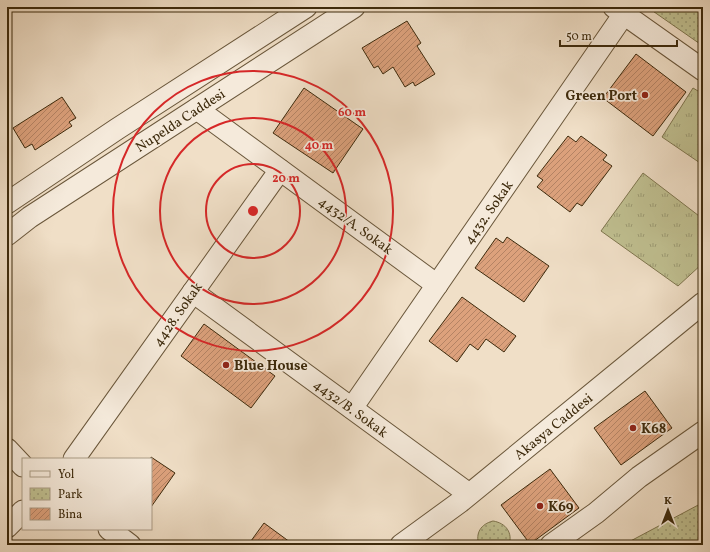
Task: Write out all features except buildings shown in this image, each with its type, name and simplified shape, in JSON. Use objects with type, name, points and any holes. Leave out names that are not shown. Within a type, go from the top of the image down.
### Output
[{"type":"street","name":"Nupelda Caddesi","points":[[7,203],[117,129],[306,7]]},
{"type":"street","name":"Nupelda Caddesi","points":[[7,235],[30,218],[354,7]]},
{"type":"street","points":[[619,11],[703,70]]},
{"type":"street","name":"4432. Sokak","points":[[352,408],[437,285],[619,11]]},
{"type":"street","name":"4432/A. Sokak","points":[[197,109],[437,285]]},
{"type":"street","name":"4428. Sokak","points":[[75,458],[280,170]]},
{"type":"street","name":"4432/B. Sokak","points":[[193,292],[470,494]]},
{"type":"street","name":"Akasya Caddesi","points":[[401,545],[470,494],[703,303]]},
{"type":"street","points":[[551,545],[596,513],[639,477],[703,432]]},
{"type":"street","points":[[7,449],[22,465]]},
{"type":"street","points":[[7,527],[22,512]]},
{"type":"street","points":[[110,530],[130,545]]},
{"type":"green space","points":[[647,7],[703,7],[703,46]]},
{"type":"green space","points":[[693,88],[703,94],[703,165],[662,137]]},
{"type":"green space","points":[[643,173],[703,219],[703,263],[678,286],[601,231]]},
{"type":"green space","points":[[702,503],[703,545],[623,545]]},
{"type":"green space","points":[[493,521],[502,524],[507,529],[510,536],[509,545],[479,545],[478,537],[480,530],[485,524]]},
{"type":"place","name":"Green Port","points":[[645,95]]},
{"type":"place","name":"Blue House","points":[[226,365]]},
{"type":"place","name":"K68","points":[[633,428]]},
{"type":"place","name":"K69","points":[[540,506]]}]
